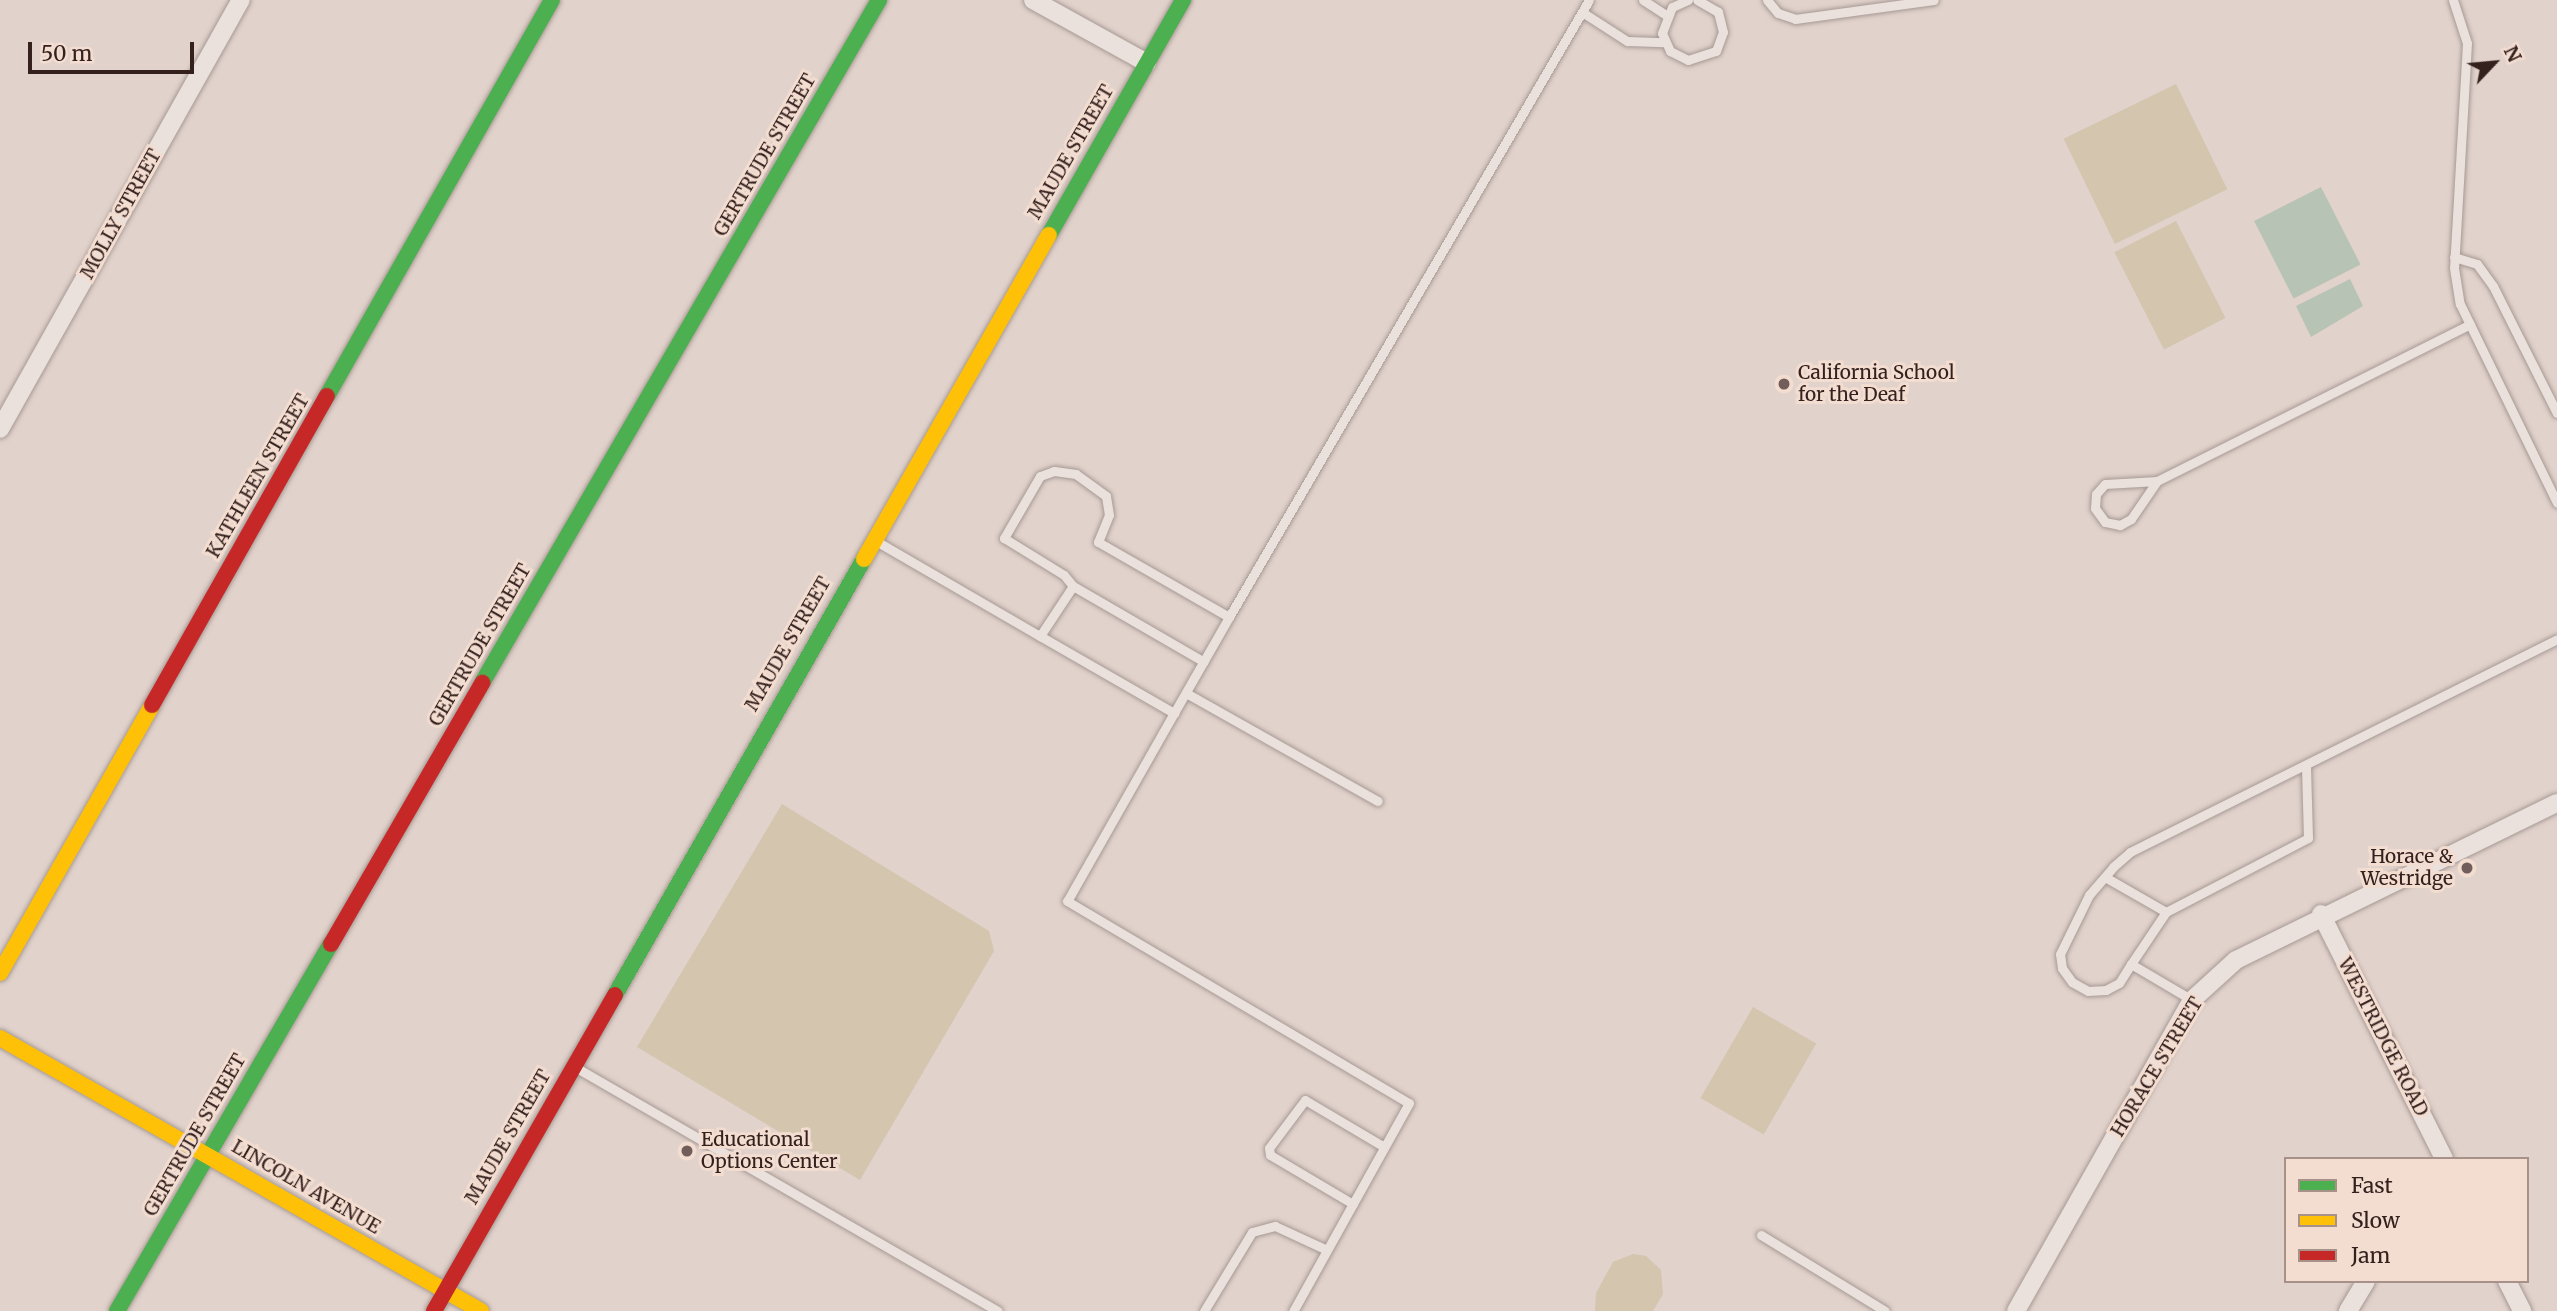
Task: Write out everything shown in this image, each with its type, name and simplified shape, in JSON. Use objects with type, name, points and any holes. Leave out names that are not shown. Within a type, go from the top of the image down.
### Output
[{"type":"street","name":"MOLLY STREET","points":[[0,429],[241,0]]},
{"type":"street","name":"KATHLEEN STREET","points":[[0,973],[552,0]]},
{"type":"street","name":"GERTRUDE STREET","points":[[117,1311],[880,0]]},
{"type":"street","points":[[1032,0],[1147,63]]},
{"type":"street","name":"MAUDE STREET","points":[[434,1311],[872,539],[1183,0]]},
{"type":"street","name":"HORACE STREET","points":[[2016,1311],[2192,1000],[2236,960],[2321,915],[2557,803]]},
{"type":"street","name":"WESTRIDGE ROAD","points":[[2321,915],[2443,1157]]},
{"type":"street","name":"LINCOLN AVENUE","points":[[0,1038],[481,1311]]},
{"type":"street","points":[[2348,1311],[2365,1283]]},
{"type":"street","points":[[2508,1283],[2522,1311]]},
{"type":"lane","points":[[1293,1311],[1409,1103],[1405,1097],[1067,901],[1229,617],[1589,0]]},
{"type":"lane","points":[[1643,0],[1666,15]]},
{"type":"lane","points":[[1666,15],[1688,0]]},
{"type":"lane","points":[[1582,12],[1627,41],[1664,42],[1678,57],[1688,60],[1716,51],[1722,21],[1710,5],[1697,0]]},
{"type":"lane","points":[[1767,0],[1778,13],[1795,19],[1934,0]]},
{"type":"lane","points":[[2453,0],[2467,43],[2455,257],[2460,304],[2556,499]]},
{"type":"lane","points":[[1664,42],[1666,15]]},
{"type":"lane","points":[[2455,257],[2477,264],[2493,286],[2557,413]]},
{"type":"lane","points":[[2157,481],[2132,519],[2120,525],[2105,522],[2095,508],[2096,494],[2105,484],[2157,481],[2470,324]]},
{"type":"lane","points":[[1204,662],[1073,586],[1064,575],[1004,538],[1040,477],[1054,471],[1076,474],[1105,496],[1109,515],[1098,542],[1229,617]]},
{"type":"lane","points":[[872,539],[1174,713]]},
{"type":"lane","points":[[1040,636],[1073,586]]},
{"type":"lane","points":[[2306,765],[2308,838],[2166,912],[2119,983],[2106,990],[2088,991],[2072,982],[2062,968],[2060,954],[2089,895],[2130,852],[2557,639]]},
{"type":"lane","points":[[1186,693],[1378,801]]},
{"type":"lane","points":[[2105,877],[2166,912]]},
{"type":"lane","points":[[2131,964],[2192,1000]]},
{"type":"lane","points":[[573,1066],[998,1311]]},
{"type":"lane","points":[[1353,1204],[1270,1155],[1269,1148],[1305,1100],[1384,1147]]},
{"type":"lane","points":[[1204,1311],[1252,1232],[1275,1226],[1327,1250]]},
{"type":"lane","points":[[1761,1235],[1885,1311]]},
{"type":"shaded area","points":[[2176,84],[2227,189],[2115,244],[2064,139]]},
{"type":"shaded area","points":[[2321,187],[2360,265],[2294,299],[2254,221]]},
{"type":"shaded area","points":[[2176,221],[2225,318],[2164,349],[2115,252]]},
{"type":"shaded area","points":[[2350,279],[2363,306],[2311,337],[2296,306]]},
{"type":"shaded area","points":[[782,804],[989,931],[994,951],[860,1180],[637,1047]]},
{"type":"shaded area","points":[[1753,1007],[1816,1044],[1764,1134],[1700,1098]]},
{"type":"shaded area","points":[[1633,1254],[1646,1256],[1661,1270],[1663,1294],[1653,1311],[1595,1311],[1596,1293],[1613,1262]]},
{"type":"traffic: fast","points":[[327,396],[552,0]]},
{"type":"traffic: fast","points":[[482,683],[879,0]]},
{"type":"traffic: fast","points":[[1049,235],[1183,0]]},
{"type":"traffic: fast","points":[[615,995],[864,559]]},
{"type":"traffic: fast","points":[[117,1311],[331,944]]},
{"type":"traffic: slow","points":[[864,559],[1049,235]]},
{"type":"traffic: slow","points":[[0,973],[152,705]]},
{"type":"traffic: slow","points":[[0,1038],[481,1311]]},
{"type":"traffic: jam","points":[[152,705],[327,396]]},
{"type":"traffic: jam","points":[[331,944],[482,683]]},
{"type":"traffic: jam","points":[[434,1311],[615,995]]},
{"type":"place","name":"California School for the Deaf","points":[[1784,384]]},
{"type":"place","name":"Horace & Westridge","points":[[2467,868]]},
{"type":"place","name":"Educational Options Center","points":[[687,1151]]}]
